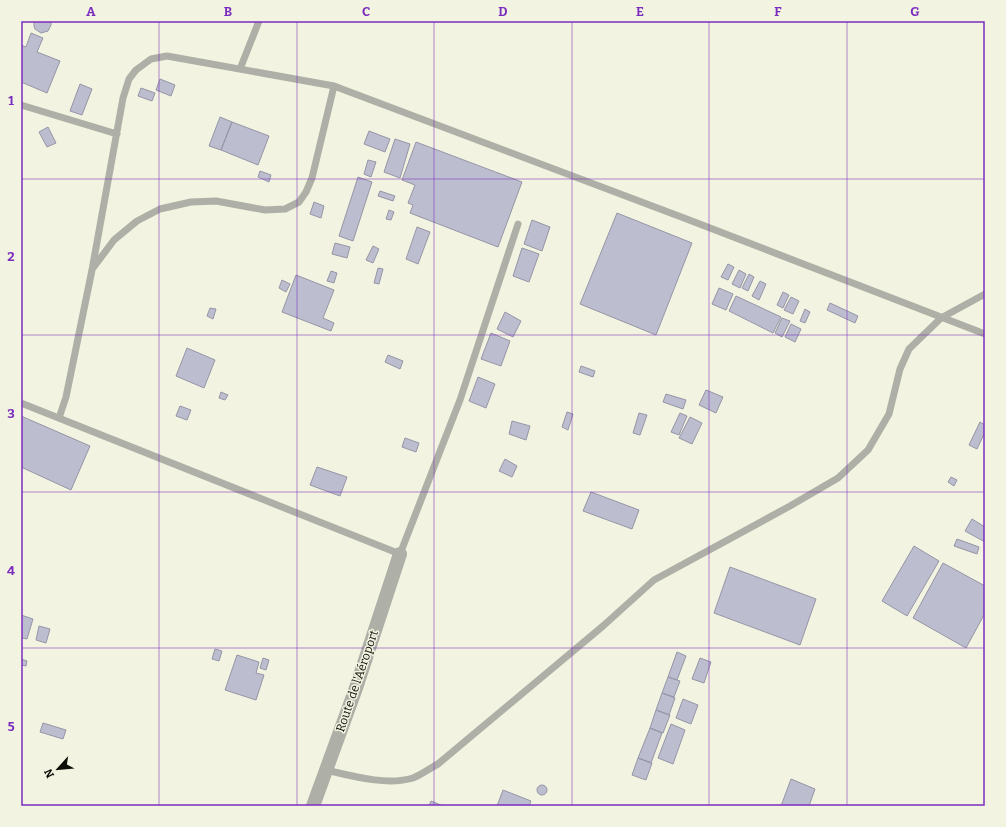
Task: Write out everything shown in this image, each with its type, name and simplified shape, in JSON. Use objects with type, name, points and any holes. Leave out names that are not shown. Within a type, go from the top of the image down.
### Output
[{"type":"street","name":"Route de l'Aéroport","points":[[313,806],[356,688],[400,554]]},
{"type":"lane","points":[[240,69],[259,21]]},
{"type":"lane","points":[[59,418],[66,397],[92,270],[123,98],[129,79],[136,70],[151,59],[167,56],[334,86],[684,218],[985,334]]},
{"type":"lane","points":[[92,270],[114,240],[137,221],[160,209],[191,202],[216,201],[265,210],[285,209],[300,202],[312,178],[334,86]]},
{"type":"lane","points":[[21,106],[117,134]]},
{"type":"lane","points":[[21,403],[400,554],[460,400],[518,224]]},
{"type":"lane","points":[[326,770],[364,778],[392,781],[413,778],[438,764],[603,626],[654,580],[790,506],[838,478],[868,450],[890,414],[900,369],[908,349],[941,318],[985,294]]},
{"type":"building","points":[[34,21],[51,21],[51,25],[48,31],[41,33],[35,29]]},
{"type":"building","points":[[31,33],[43,38],[37,52],[60,61],[47,93],[21,82],[21,45],[26,47]]},
{"type":"building","points":[[160,79],[175,85],[171,96],[156,90]]},
{"type":"building","points":[[80,84],[92,89],[82,115],[70,111]]},
{"type":"building","points":[[141,88],[155,93],[152,101],[138,96]]},
{"type":"building","points":[[220,117],[232,122],[221,150],[209,146]]},
{"type":"building","points":[[232,122],[269,136],[258,165],[221,150]]},
{"type":"building","points":[[48,127],[56,143],[47,147],[39,132]]},
{"type":"building","points":[[369,131],[390,139],[385,152],[364,144]]},
{"type":"building","points":[[395,139],[410,144],[400,178],[384,172]]},
{"type":"building","points":[[416,142],[522,182],[498,247],[410,213],[413,205],[408,203],[415,185],[402,180]]},
{"type":"building","points":[[368,160],[376,162],[371,177],[364,174]]},
{"type":"building","points":[[260,171],[271,175],[269,182],[258,177]]},
{"type":"building","points":[[358,177],[372,182],[353,241],[339,236]]},
{"type":"building","points":[[380,191],[395,196],[393,201],[378,196]]},
{"type":"building","points":[[314,202],[324,206],[321,218],[310,214]]},
{"type":"building","points":[[389,210],[394,212],[391,220],[386,219]]},
{"type":"building","points":[[617,213],[692,243],[656,335],[580,304]]},
{"type":"building","points":[[532,220],[550,227],[542,251],[524,244]]},
{"type":"building","points":[[417,227],[430,232],[418,264],[406,259]]},
{"type":"building","points":[[335,243],[350,247],[347,258],[332,254]]},
{"type":"building","points":[[373,246],[379,249],[373,263],[366,260]]},
{"type":"building","points":[[522,248],[539,254],[529,282],[513,276]]},
{"type":"building","points":[[728,264],[734,267],[728,280],[721,277]]},
{"type":"building","points":[[378,268],[383,269],[379,284],[374,283]]},
{"type":"building","points":[[739,270],[746,274],[740,288],[732,284]]},
{"type":"building","points":[[331,271],[337,273],[334,283],[327,281]]},
{"type":"building","points":[[749,274],[754,277],[748,291],[742,288]]},
{"type":"building","points":[[296,275],[334,290],[323,318],[334,323],[331,331],[282,312]]},
{"type":"building","points":[[282,280],[290,284],[286,292],[279,288]]},
{"type":"building","points":[[760,281],[766,284],[759,300],[752,296]]},
{"type":"building","points":[[719,288],[733,294],[726,310],[712,304]]},
{"type":"building","points":[[783,292],[789,295],[783,308],[777,305]]},
{"type":"building","points":[[736,296],[781,317],[773,333],[729,311]]},
{"type":"building","points":[[791,297],[799,301],[793,314],[784,310]]},
{"type":"building","points":[[830,303],[858,316],[855,323],[827,310]]},
{"type":"building","points":[[210,308],[216,309],[213,319],[207,316]]},
{"type":"building","points":[[805,309],[810,312],[805,323],[800,321]]},
{"type":"building","points":[[505,312],[521,321],[513,337],[497,329]]},
{"type":"building","points":[[782,318],[790,321],[782,337],[775,333]]},
{"type":"building","points":[[791,324],[801,329],[795,342],[785,337]]},
{"type":"building","points":[[491,333],[510,341],[501,366],[481,359]]},
{"type":"building","points":[[187,348],[215,360],[204,388],[176,376]]},
{"type":"building","points":[[388,355],[403,361],[400,369],[385,362]]},
{"type":"building","points":[[581,366],[595,371],[593,377],[579,372]]},
{"type":"building","points":[[478,377],[495,384],[486,408],[469,401]]},
{"type":"building","points":[[706,390],[723,397],[716,413],[699,405]]},
{"type":"building","points":[[221,392],[228,395],[225,400],[219,398]]},
{"type":"building","points":[[666,394],[686,400],[683,409],[663,402]]},
{"type":"building","points":[[180,406],[191,410],[187,420],[176,416]]},
{"type":"building","points":[[567,412],[573,414],[568,430],[562,427]]},
{"type":"building","points":[[639,413],[647,415],[640,435],[633,433]]},
{"type":"building","points":[[680,413],[687,416],[679,435],[671,432]]},
{"type":"building","points":[[21,416],[90,446],[71,490],[21,467]]},
{"type":"building","points":[[690,417],[702,423],[692,444],[679,438]]},
{"type":"building","points":[[512,421],[530,426],[526,440],[509,434]]},
{"type":"building","points":[[980,422],[985,425],[985,432],[977,449],[969,445]]},
{"type":"building","points":[[405,438],[419,443],[416,452],[402,447]]},
{"type":"building","points":[[505,459],[517,466],[512,477],[499,471]]},
{"type":"building","points":[[317,467],[347,477],[340,496],[310,485]]},
{"type":"building","points":[[951,477],[957,480],[954,486],[948,482]]},
{"type":"building","points":[[591,492],[639,510],[632,529],[583,511]]},
{"type":"building","points":[[972,519],[985,527],[985,542],[965,531]]},
{"type":"building","points":[[957,539],[979,547],[977,554],[954,546]]},
{"type":"building","points":[[914,546],[939,561],[907,616],[882,601]]},
{"type":"building","points":[[943,563],[985,586],[985,613],[966,648],[913,618]]},
{"type":"building","points":[[730,567],[816,599],[800,645],[714,613]]},
{"type":"building","points":[[21,615],[33,619],[27,639],[22,638],[21,640]]},
{"type":"building","points":[[39,626],[50,629],[46,643],[36,640]]},
{"type":"building","points":[[215,649],[222,651],[219,661],[212,659]]},
{"type":"building","points":[[677,652],[686,656],[677,680],[668,677]]},
{"type":"building","points":[[237,655],[259,662],[256,673],[264,675],[256,700],[225,690]]},
{"type":"building","points":[[263,658],[269,660],[266,670],[260,668]]},
{"type":"building","points":[[700,658],[711,662],[704,683],[692,679]]},
{"type":"building","points":[[21,659],[27,661],[26,666],[21,665]]},
{"type":"building","points":[[668,677],[680,681],[674,697],[662,693]]},
{"type":"building","points":[[662,693],[675,698],[669,715],[656,710]]},
{"type":"building","points":[[683,699],[698,705],[691,724],[676,718]]},
{"type":"building","points":[[656,710],[670,715],[663,733],[650,728]]},
{"type":"building","points":[[43,723],[66,730],[63,739],[40,732]]},
{"type":"building","points":[[671,724],[685,730],[673,764],[658,758]]},
{"type":"building","points":[[650,728],[662,733],[651,763],[638,758]]},
{"type":"building","points":[[638,758],[652,763],[646,780],[632,775]]},
{"type":"building","points":[[791,779],[815,789],[809,806],[781,806]]},
{"type":"building","points":[[540,785],[544,785],[546,786],[546,794],[540,795],[537,792],[537,788]]},
{"type":"building","points":[[503,790],[531,801],[529,806],[497,806]]},
{"type":"building","points":[[431,801],[443,806],[429,806]]}]
